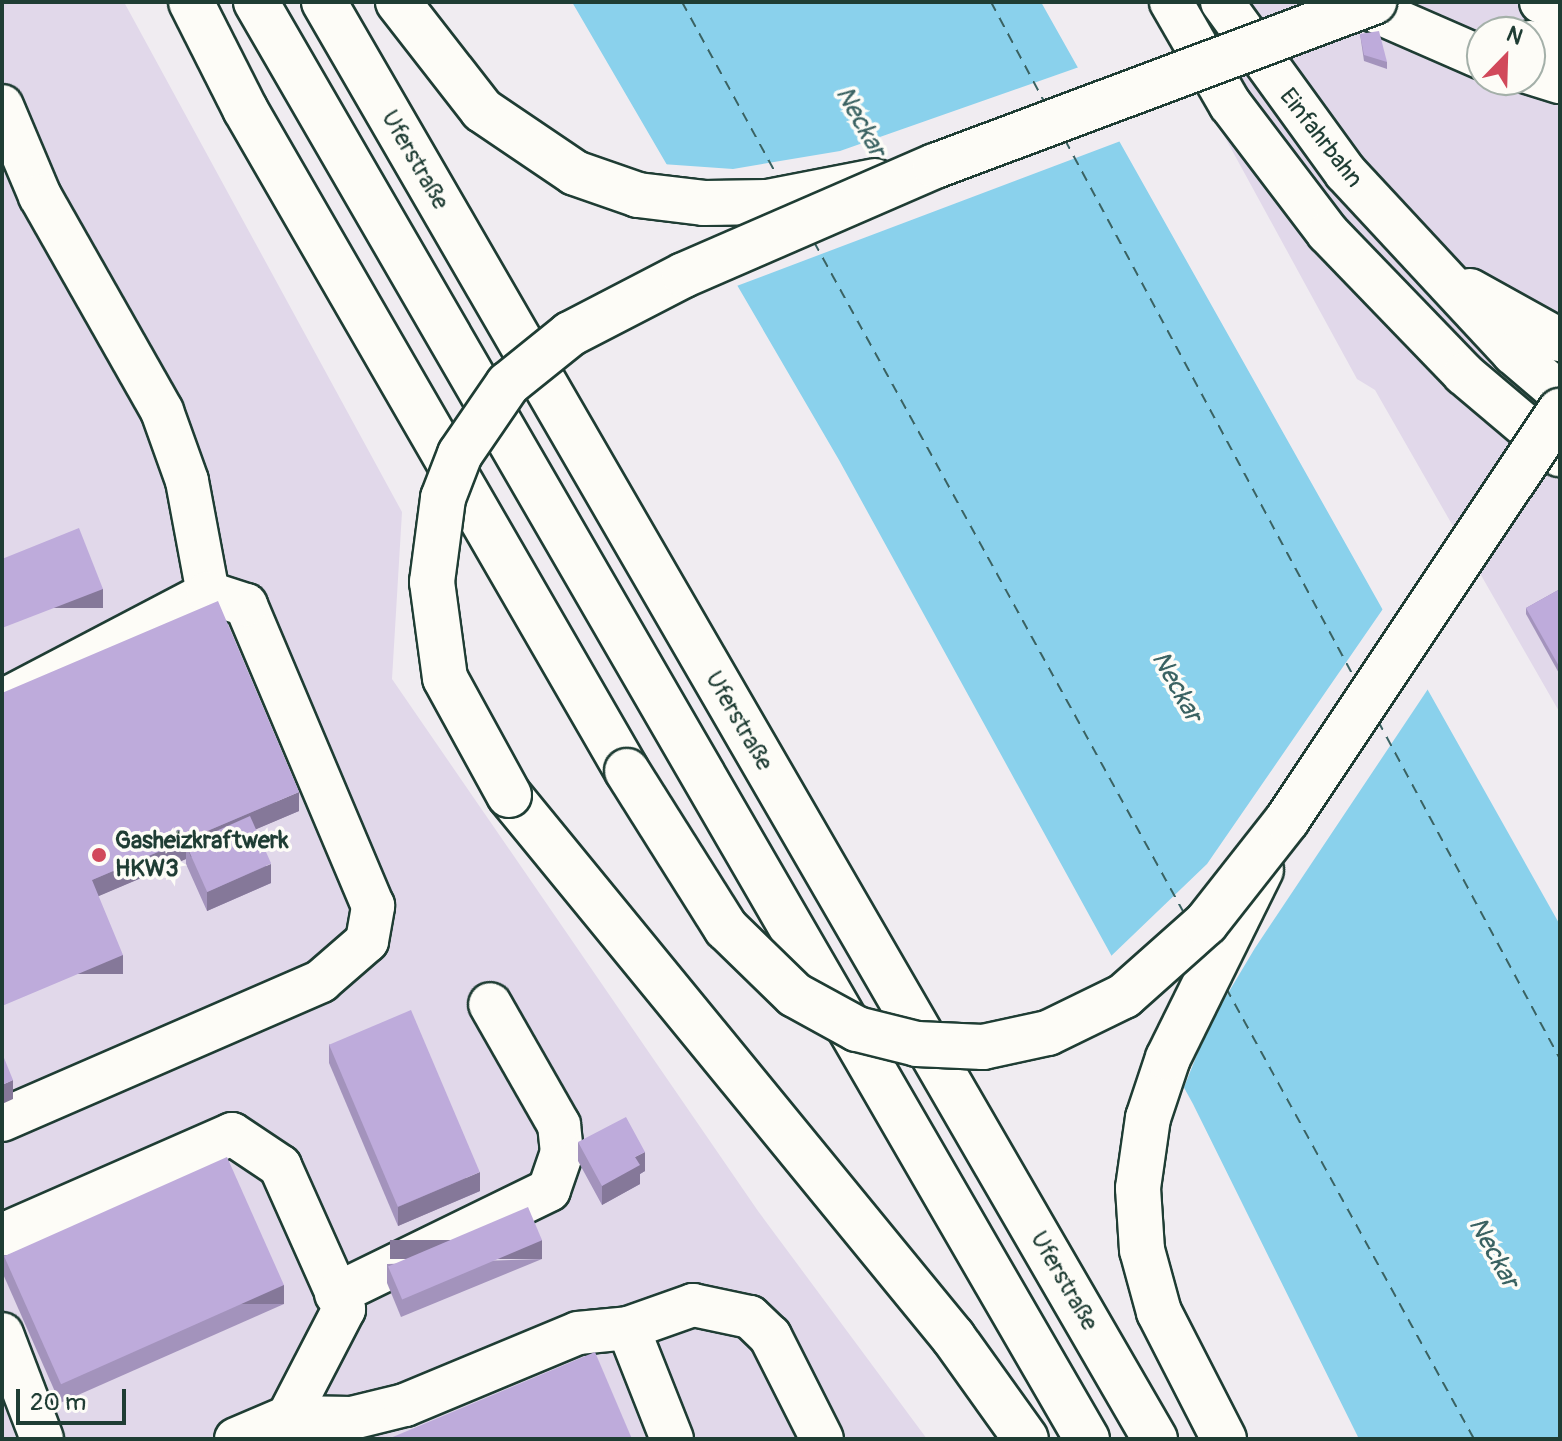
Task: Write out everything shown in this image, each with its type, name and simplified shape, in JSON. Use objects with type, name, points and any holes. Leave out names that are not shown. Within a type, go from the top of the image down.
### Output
[{"type":"highway","points":[[191,2],[245,109],[685,872],[768,974],[857,1029],[917,1044],[1018,1040],[1124,996],[1206,923],[1287,820],[1560,411]]},
{"type":"highway","points":[[256,2],[1087,1439]]},
{"type":"highway","name":"Uferstraße","points":[[324,2],[1155,1439]]},
{"type":"highway","points":[[398,2],[482,110],[563,167],[638,195],[767,202],[935,166]]},
{"type":"highway","points":[[1026,1439],[953,1337],[509,795],[455,705],[433,614],[437,519],[482,418],[545,350],[594,319],[935,166],[1374,2]]},
{"type":"highway","points":[[1224,1439],[1159,1312],[1142,1250],[1138,1188],[1148,1118],[1168,1058],[1287,820]]},
{"type":"street","points":[[1171,2],[1230,104],[1328,233],[1464,374],[1560,455]]},
{"type":"street","name":"Einfahrbahn","points":[[1222,2],[1294,108],[1429,267],[1560,393]]},
{"type":"street","points":[[1354,2],[1466,51]]},
{"type":"street","points":[[1413,2],[1466,22]]},
{"type":"street","points":[[1541,2],[1560,8]]},
{"type":"street","points":[[2,106],[40,196],[162,411],[187,481],[208,593]]},
{"type":"street","name":"Einfahrbahn","points":[[1429,267],[1560,340]]},
{"type":"street","points":[[2,701],[208,593],[246,605],[373,906],[367,941],[321,981],[2,1120]]},
{"type":"street","points":[[336,1294],[549,1190],[562,1153],[559,1125],[490,1004]]},
{"type":"street","points":[[2,1235],[232,1134],[280,1166],[344,1309],[288,1417]]},
{"type":"street","points":[[236,1439],[288,1417],[352,1418],[405,1405],[578,1333],[628,1328],[693,1305],[750,1317],[789,1367],[822,1439]]},
{"type":"street","points":[[628,1328],[672,1439]]},
{"type":"street","points":[[2,1334],[42,1439]]},
{"type":"shaded area","points":[[2,2],[124,2],[402,512],[392,679],[758,1211],[927,1439],[2,1439]]},
{"type":"shaded area","points":[[1151,2],[1560,2],[1560,713],[1375,390],[1357,379]]},
{"type":"water","name":"Neckar","points":[[572,2],[1041,2],[1560,925],[1560,1439],[1359,1439],[1193,1104],[839,460]]},
{"type":"pier","points":[[1082,66],[1126,139],[734,287],[662,164],[733,169],[840,151]]},
{"type":"pier","points":[[1387,603],[1432,683],[1255,948],[1209,1025],[1182,1092],[1108,959],[1207,864]]},
{"type":"building","points":[[1379,31],[1387,62],[1364,55],[1360,34]]},
{"type":"building","points":[[79,528],[103,589],[2,628],[2,559]]},
{"type":"building","points":[[1560,589],[1560,668],[1526,608]]},
{"type":"building","name":"Gasheizkraftwerk HKW3","points":[[218,601],[299,792],[92,880],[123,955],[2,1006],[2,693]]},
{"type":"building","points":[[250,816],[271,864],[207,892],[186,844]]},
{"type":"building","points":[[411,1010],[480,1172],[398,1207],[329,1045]]},
{"type":"building","points":[[2,1053],[13,1080],[2,1085]]},
{"type":"building","points":[[626,1117],[645,1152],[635,1157],[640,1165],[602,1186],[578,1142]]},
{"type":"building","points":[[227,1157],[284,1285],[61,1384],[4,1256]]},
{"type":"building","points":[[528,1207],[542,1240],[402,1300],[388,1266]]},
{"type":"building","points":[[595,1352],[632,1439],[388,1439]]},
{"type":"ferry route","points":[[682,2],[778,177]]},
{"type":"ferry route","points":[[991,2],[1045,103]]},
{"type":"ferry route","points":[[1065,140],[1356,681]]},
{"type":"ferry route","points":[[814,242],[1184,913]]},
{"type":"ferry route","points":[[1378,721],[1560,1059]]},
{"type":"ferry route","points":[[1226,988],[1474,1439]]},
{"type":"place","name":"Gasheizkraftwerk HKW3","points":[[99,855]]}]
